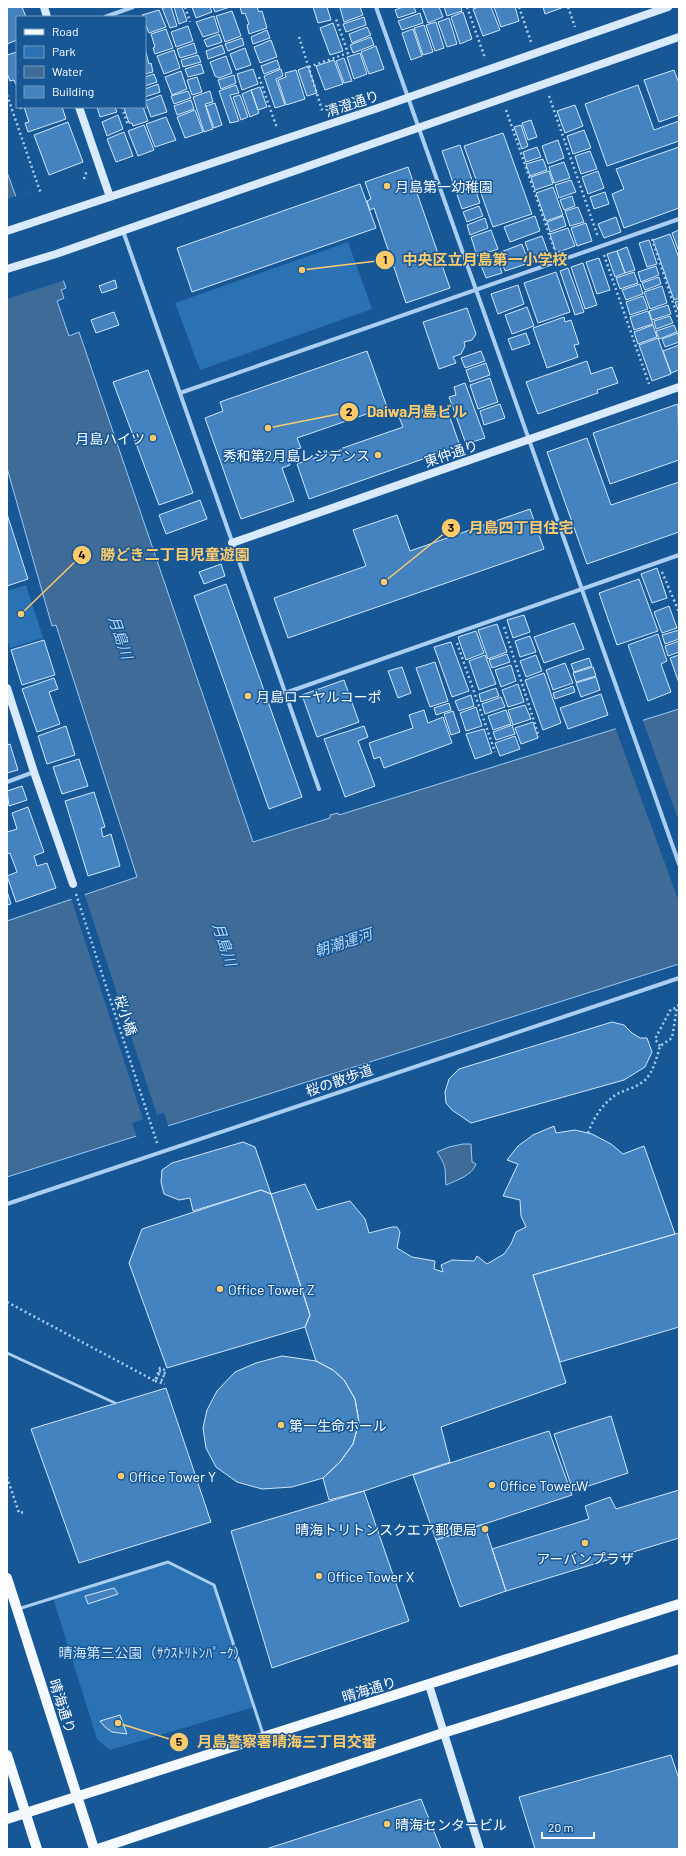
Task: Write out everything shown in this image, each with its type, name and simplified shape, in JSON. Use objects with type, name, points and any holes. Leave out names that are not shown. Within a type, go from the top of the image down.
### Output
[{"type":"main road","name":"清澄通り","points":[[7,230],[408,98],[668,7]]},
{"type":"main road","points":[[7,269],[56,254],[679,37]]},
{"type":"main road","points":[[79,108],[110,196]]},
{"type":"main road","name":"東仲通り","points":[[232,543],[679,387]]},
{"type":"main road","points":[[7,688],[34,772],[73,884]]},
{"type":"main road","name":"晴海通り","points":[[7,1578],[94,1849]]},
{"type":"main road","name":"晴海通り","points":[[7,1819],[679,1605]]},
{"type":"main road","points":[[98,1849],[443,1733],[679,1659]]},
{"type":"main road","points":[[428,1685],[480,1849]]},
{"type":"main road","points":[[7,1755],[37,1849]]},
{"type":"street","points":[[108,16],[134,7]]},
{"type":"street","points":[[376,7],[627,722],[679,864]]},
{"type":"street","points":[[180,393],[679,219]]},
{"type":"street","points":[[123,230],[319,789]]},
{"type":"street","points":[[285,693],[679,555]]},
{"type":"street","points":[[7,782],[34,772]]},
{"type":"street","name":"桜の散歩道","points":[[7,1204],[679,978]]},
{"type":"lane","points":[[7,1353],[115,1403]]},
{"type":"lane","points":[[17,1609],[168,1562],[214,1585],[264,1736]]},
{"type":"path","points":[[185,7],[190,22]]},
{"type":"path","points":[[467,7],[489,70]]},
{"type":"path","points":[[519,7],[536,53]]},
{"type":"path","points":[[568,7],[578,38]]},
{"type":"path","points":[[309,67],[348,53],[336,19]]},
{"type":"path","points":[[299,37],[327,125]]},
{"type":"path","points":[[259,77],[281,140]]},
{"type":"path","points":[[7,95],[41,194]]},
{"type":"path","points":[[502,99],[558,261]]},
{"type":"path","points":[[122,108],[128,126]]},
{"type":"path","points":[[649,229],[679,321]]},
{"type":"path","points":[[658,562],[679,612]]},
{"type":"path","points":[[502,617],[540,737]]},
{"type":"path","points":[[454,634],[495,752]]},
{"type":"path","name":"桜小橋","points":[[73,884],[160,1152]]},
{"type":"path","points":[[588,1133],[597,1113],[606,1103],[617,1095],[638,1085],[647,1078],[655,1062],[660,1046],[672,1038],[676,1008],[679,1004]]},
{"type":"path","points":[[660,1046],[655,1039],[671,1009],[676,1008]]},
{"type":"path","points":[[7,1302],[156,1380],[165,1383]]},
{"type":"path","points":[[156,1380],[158,1372],[160,1368],[166,1374],[158,1372]]},
{"type":"path","points":[[7,1478],[19,1513],[24,1512]]},
{"type":"green space","points":[[348,242],[372,309],[200,370],[175,303]]},
{"type":"green space","points":[[26,585],[43,638],[10,648],[7,639],[7,591]]},
{"type":"green space","name":"晴海第三公園（ｻｳｽﾄﾘﾄﾝﾊﾟｰｸ）","points":[[168,1562],[214,1585],[254,1707],[110,1750],[97,1739],[53,1598]]},
{"type":"water","points":[[7,172],[16,197],[32,192],[66,288],[61,290],[64,298],[57,301],[69,336],[79,332],[253,842],[330,818],[330,815],[338,813],[339,815],[679,709],[679,964],[7,1177],[7,921],[137,877],[56,625],[52,626],[7,468]]},
{"type":"water","points":[[471,1144],[472,1162],[476,1164],[468,1174],[446,1185],[444,1165],[437,1152],[449,1147]]},
{"type":"pier","points":[[33,191],[65,280],[7,299],[7,199]]},
{"type":"pier","points":[[642,718],[679,822],[679,902],[615,727]]},
{"type":"pier","points":[[84,893],[157,1115],[164,1113],[169,1128],[137,1138],[132,1123],[143,1119],[71,898]]},
{"type":"building","points":[[7,7],[22,7],[26,16],[16,16],[16,40],[7,44]]},
{"type":"building","points":[[171,7],[177,26],[170,28],[162,8]]},
{"type":"building","points":[[174,7],[182,7],[187,21],[179,24]]},
{"type":"building","points":[[192,7],[210,7],[212,12],[196,18]]},
{"type":"building","points":[[213,7],[230,7],[215,12]]},
{"type":"building","points":[[240,7],[257,7],[259,12],[262,11],[267,28],[249,34],[247,25],[249,24],[245,13],[242,14]]},
{"type":"building","points":[[313,7],[327,7],[331,20],[318,23]]},
{"type":"building","points":[[360,7],[363,15],[344,22],[340,8]]},
{"type":"building","points":[[403,7],[414,7],[416,12],[398,18],[395,10]]},
{"type":"building","points":[[422,7],[439,7],[443,17],[428,23]]},
{"type":"building","points":[[444,7],[461,7],[462,11],[447,16]]},
{"type":"building","points":[[479,7],[491,7],[500,30],[483,36],[473,9]]},
{"type":"building","points":[[494,7],[515,7],[519,21],[501,27]]},
{"type":"building","points":[[543,7],[564,7],[545,14]]},
{"type":"building","points":[[159,10],[166,27],[149,33],[146,26],[146,16],[142,15]]},
{"type":"building","points":[[232,11],[241,36],[225,42],[216,16]]},
{"type":"building","points":[[463,12],[472,39],[460,44],[451,17]]},
{"type":"building","points":[[420,13],[423,23],[402,30],[398,21]]},
{"type":"building","points":[[214,16],[219,32],[203,37],[196,22]]},
{"type":"building","points":[[364,17],[366,25],[346,32],[343,24]]},
{"type":"building","points":[[449,18],[457,44],[447,47],[438,22]]},
{"type":"building","points":[[436,22],[444,48],[435,51],[426,25]]},
{"type":"building","points":[[333,23],[343,51],[330,55],[320,28]]},
{"type":"building","points":[[424,25],[433,52],[423,55],[414,28]]},
{"type":"building","points":[[188,26],[193,41],[176,47],[171,32]]},
{"type":"building","points":[[367,27],[371,35],[352,43],[349,34]]},
{"type":"building","points":[[166,29],[173,48],[155,54],[153,48],[155,47],[151,34]]},
{"type":"building","points":[[413,29],[422,56],[411,60],[402,33]]},
{"type":"building","points":[[267,30],[270,38],[253,44],[251,37]]},
{"type":"building","points":[[219,34],[222,42],[207,47],[204,40]]},
{"type":"building","points":[[371,37],[374,45],[353,53],[350,45]]},
{"type":"building","points":[[242,38],[244,45],[228,51],[225,44]]},
{"type":"building","points":[[271,40],[277,57],[260,63],[254,47]]},
{"type":"building","points":[[194,43],[197,53],[180,58],[177,49]]},
{"type":"building","points":[[222,45],[225,53],[208,59],[206,51]]},
{"type":"building","points":[[376,46],[384,69],[369,74],[361,52]]},
{"type":"building","points":[[245,48],[251,65],[236,70],[230,54]]},
{"type":"building","points":[[174,50],[180,68],[164,74],[157,56]]},
{"type":"building","points":[[16,52],[16,85],[14,80],[10,81],[7,73],[7,55]]},
{"type":"building","points":[[146,53],[149,64],[151,63],[153,72],[146,74]]},
{"type":"building","points":[[360,53],[367,74],[354,79],[347,57]]},
{"type":"building","points":[[198,55],[201,62],[183,67],[181,60]]},
{"type":"building","points":[[226,56],[232,73],[219,78],[215,76],[210,62]]},
{"type":"building","points":[[344,58],[352,81],[344,83],[336,61]]},
{"type":"building","points":[[277,60],[280,68],[264,74],[261,66]]},
{"type":"building","points":[[334,60],[343,84],[325,90],[316,66]]},
{"type":"building","points":[[201,64],[204,73],[188,77],[185,69]]},
{"type":"building","points":[[308,66],[317,93],[307,96],[298,70]]},
{"type":"building","points":[[253,69],[258,84],[242,90],[237,74]]},
{"type":"building","points":[[281,69],[283,76],[276,79],[285,105],[275,108],[264,76]]},
{"type":"building","points":[[296,70],[305,99],[286,105],[278,80],[286,77],[285,73]]},
{"type":"building","points":[[674,70],[679,84],[679,115],[659,122],[644,80]]},
{"type":"building","points":[[181,71],[187,89],[172,95],[165,77]]},
{"type":"building","points":[[154,74],[157,82],[146,86],[146,77]]},
{"type":"building","points":[[234,75],[236,83],[221,89],[218,80]]},
{"type":"building","points":[[197,77],[202,92],[192,95],[187,80]]},
{"type":"building","points":[[158,84],[160,92],[146,97],[146,89]]},
{"type":"building","points":[[236,85],[239,93],[230,95],[239,121],[230,123],[219,91]]},
{"type":"building","points":[[638,85],[654,130],[679,121],[679,141],[607,166],[585,104]]},
{"type":"building","points":[[260,87],[267,107],[258,110],[251,90]]},
{"type":"building","points":[[251,90],[259,113],[250,117],[242,94]]},
{"type":"building","points":[[188,91],[191,98],[174,104],[171,96]]},
{"type":"building","points":[[210,91],[213,102],[205,104],[213,129],[204,132],[193,97]]},
{"type":"building","points":[[161,95],[167,112],[151,117],[146,101]]},
{"type":"building","points":[[240,95],[248,117],[241,120],[233,97]]},
{"type":"building","points":[[191,100],[194,109],[177,115],[174,106]]},
{"type":"building","points":[[215,103],[222,125],[214,128],[206,106]]},
{"type":"building","points":[[575,105],[583,126],[565,133],[557,111]]},
{"type":"building","points":[[24,108],[62,108],[66,119],[28,132],[25,123],[29,122]]},
{"type":"building","points":[[97,108],[115,108],[117,112],[100,117]]},
{"type":"building","points":[[124,108],[143,108],[148,121],[133,126],[132,123],[129,123]]},
{"type":"building","points":[[195,110],[203,132],[185,138],[177,117]]},
{"type":"building","points":[[118,115],[123,129],[107,136],[102,122]]},
{"type":"building","points":[[166,117],[176,140],[155,147],[146,124]]},
{"type":"building","points":[[531,120],[537,137],[528,140],[522,123]]},
{"type":"building","points":[[68,122],[83,162],[49,175],[34,135]]},
{"type":"building","points":[[144,125],[154,150],[138,156],[128,131]]},
{"type":"building","points":[[521,125],[528,146],[522,149],[514,127]]},
{"type":"building","points":[[584,130],[591,148],[573,154],[567,136]]},
{"type":"building","points":[[124,132],[133,156],[116,162],[107,139]]},
{"type":"building","points":[[503,133],[532,214],[493,227],[464,146]]},
{"type":"building","points":[[558,140],[564,158],[548,164],[542,146]]},
{"type":"building","points":[[460,145],[480,203],[462,209],[442,151]]},
{"type":"building","points":[[537,147],[541,157],[526,162],[523,152]]},
{"type":"building","points":[[679,147],[679,208],[624,228],[612,194],[624,189],[616,169]]},
{"type":"building","points":[[590,151],[597,169],[581,174],[575,156]]},
{"type":"building","points":[[543,159],[547,170],[530,176],[526,164]]},
{"type":"building","points":[[564,162],[570,178],[554,183],[549,167]]},
{"type":"building","points":[[408,167],[450,288],[406,303],[374,208],[370,210],[367,201],[371,199],[365,182]]},
{"type":"building","points":[[549,171],[553,184],[535,190],[531,177]]},
{"type":"building","points":[[598,171],[604,188],[588,194],[582,177]]},
{"type":"building","points":[[571,180],[576,192],[559,198],[555,185]]},
{"type":"building","points":[[360,184],[376,228],[192,292],[177,248]]},
{"type":"building","points":[[553,187],[563,215],[546,221],[536,193]]},
{"type":"building","points":[[605,192],[609,204],[594,209],[590,197]]},
{"type":"building","points":[[572,196],[575,206],[564,210],[560,200]]},
{"type":"building","points":[[479,206],[483,216],[467,222],[463,212]]},
{"type":"building","points":[[578,207],[584,222],[570,226],[565,211]]},
{"type":"building","points":[[535,216],[540,231],[510,242],[504,227]]},
{"type":"building","points":[[563,216],[566,226],[550,232],[547,222]]},
{"type":"building","points":[[616,217],[621,232],[604,238],[598,224]]},
{"type":"building","points":[[485,218],[488,228],[470,235],[467,225]]},
{"type":"building","points":[[586,223],[592,241],[577,246],[571,228]]},
{"type":"building","points":[[568,228],[575,246],[556,253],[550,234]]},
{"type":"building","points":[[491,230],[498,249],[477,256],[471,237]]},
{"type":"building","points":[[679,230],[679,252],[672,233]]},
{"type":"building","points":[[670,234],[679,258],[679,298],[674,300],[653,240]]},
{"type":"building","points":[[542,236],[549,255],[532,262],[525,242]]},
{"type":"building","points":[[649,240],[657,264],[647,267],[639,243]]},
{"type":"building","points":[[522,244],[529,263],[505,271],[498,253]]},
{"type":"building","points":[[627,247],[635,270],[625,273],[617,251]]},
{"type":"building","points":[[617,251],[625,273],[615,277],[607,254]]},
{"type":"building","points":[[496,254],[502,273],[486,278],[479,260]]},
{"type":"building","points":[[599,258],[610,290],[597,294],[586,262]]},
{"type":"building","points":[[583,263],[597,305],[585,309],[571,267]]},
{"type":"building","points":[[656,266],[659,275],[641,282],[638,272]]},
{"type":"building","points":[[568,268],[584,312],[575,315],[560,271]]},
{"type":"building","points":[[556,272],[570,312],[538,323],[524,283]]},
{"type":"building","points":[[634,272],[638,283],[620,289],[616,278]]},
{"type":"building","points":[[659,277],[661,284],[645,290],[642,283]]},
{"type":"building","points":[[115,280],[117,288],[102,293],[99,286]]},
{"type":"building","points":[[640,284],[643,294],[626,300],[622,290]]},
{"type":"building","points":[[518,285],[524,304],[498,314],[491,294]]},
{"type":"building","points":[[662,286],[667,303],[650,309],[644,292]]},
{"type":"building","points":[[643,296],[648,309],[630,315],[626,302]]},
{"type":"building","points":[[679,301],[679,310],[678,310],[675,302]]},
{"type":"building","points":[[668,305],[671,314],[652,320],[649,311]]},
{"type":"building","points":[[527,307],[534,326],[512,334],[505,315]]},
{"type":"building","points":[[467,308],[476,334],[472,340],[464,342],[465,346],[461,354],[453,357],[456,363],[439,369],[423,322]]},
{"type":"building","points":[[648,311],[653,324],[634,330],[630,317]]},
{"type":"building","points":[[114,312],[119,325],[96,333],[91,320]]},
{"type":"building","points":[[670,316],[673,323],[656,329],[654,321]]},
{"type":"building","points":[[564,317],[565,322],[571,320],[579,344],[574,345],[578,357],[547,368],[533,328]]},
{"type":"building","points":[[653,325],[657,337],[638,344],[634,332]]},
{"type":"building","points":[[674,325],[677,332],[659,339],[656,331]]},
{"type":"building","points":[[526,333],[530,344],[512,350],[508,339]]},
{"type":"building","points":[[678,333],[679,342],[665,347],[662,339]]},
{"type":"building","points":[[658,338],[671,374],[652,381],[639,345]]},
{"type":"building","points":[[679,345],[679,370],[671,373],[663,351]]},
{"type":"building","points":[[367,351],[387,407],[297,438],[301,448],[293,450],[296,458],[289,461],[290,465],[282,468],[294,501],[241,519],[205,418],[223,411],[220,402]]},
{"type":"building","points":[[481,351],[485,361],[465,368],[461,358]]},
{"type":"building","points":[[587,361],[591,374],[612,367],[618,383],[597,390],[598,393],[538,414],[526,382]]},
{"type":"building","points":[[486,363],[490,375],[470,382],[466,370]]},
{"type":"building","name":"月島ハイツ","points":[[148,370],[193,493],[159,505],[113,382]]},
{"type":"building","points":[[490,378],[498,402],[478,409],[470,385]]},
{"type":"building","points":[[465,383],[485,438],[466,444],[449,397],[456,395],[454,387]]},
{"type":"building","points":[[500,404],[505,418],[484,425],[480,411]]},
{"type":"building","points":[[678,404],[679,460],[610,484],[593,433]]},
{"type":"building","name":"秀和第2月島レジデンス","points":[[422,409],[425,419],[448,412],[460,446],[309,499],[297,464],[403,427],[399,417]]},
{"type":"building","points":[[587,438],[611,505],[679,482],[679,532],[587,564],[547,452]]},
{"type":"building","points":[[200,500],[207,519],[166,534],[159,515]]},
{"type":"building","points":[[530,509],[544,549],[288,638],[274,598],[366,566],[353,530],[397,515],[410,551]]},
{"type":"building","points":[[7,514],[28,579],[7,586]]},
{"type":"building","points":[[221,564],[225,576],[204,584],[199,572]]},
{"type":"building","points":[[657,568],[667,598],[652,603],[641,574]]},
{"type":"building","points":[[639,579],[658,631],[617,645],[599,593]]},
{"type":"building","name":"月島ローヤルコーポ","points":[[226,584],[302,797],[269,809],[194,596]]},
{"type":"building","points":[[669,606],[677,628],[662,633],[654,612]]},
{"type":"building","points":[[524,615],[530,632],[513,638],[507,620]]},
{"type":"building","points":[[574,623],[584,649],[544,663],[534,637]]},
{"type":"building","points":[[497,624],[507,652],[488,659],[478,630]]},
{"type":"building","points":[[679,630],[679,639],[665,644],[662,635]]},
{"type":"building","points":[[476,631],[484,653],[466,660],[458,637]]},
{"type":"building","points":[[658,634],[667,661],[661,664],[671,692],[648,701],[628,645]]},
{"type":"building","points":[[530,636],[536,652],[520,657],[515,641]]},
{"type":"building","points":[[44,640],[55,675],[22,685],[11,650]]},
{"type":"building","points":[[679,641],[679,652],[668,656],[665,646]]},
{"type":"building","points":[[451,642],[469,691],[452,697],[434,647]]},
{"type":"building","points":[[507,654],[510,662],[492,668],[489,660]]},
{"type":"building","points":[[485,655],[496,684],[479,690],[469,661]]},
{"type":"building","points":[[536,655],[542,671],[526,677],[520,661]]},
{"type":"building","points":[[679,655],[679,683],[670,658]]},
{"type":"building","points":[[589,658],[592,666],[574,672],[571,664]]},
{"type":"building","points":[[435,662],[448,701],[430,707],[416,668]]},
{"type":"building","points":[[565,663],[573,683],[553,690],[546,670]]},
{"type":"building","points":[[511,665],[516,681],[501,687],[495,670]]},
{"type":"building","points":[[402,667],[411,693],[398,698],[388,671]]},
{"type":"building","points":[[593,667],[596,676],[576,682],[573,673]]},
{"type":"building","points":[[544,673],[561,723],[543,730],[525,680]]},
{"type":"building","points":[[596,677],[600,690],[581,697],[576,683]]},
{"type":"building","points":[[54,678],[58,689],[49,692],[60,724],[37,732],[22,689]]},
{"type":"building","points":[[344,680],[359,722],[317,737],[302,695]]},
{"type":"building","points":[[518,684],[524,702],[508,707],[502,690]]},
{"type":"building","points":[[573,686],[575,692],[555,699],[553,693]]},
{"type":"building","points":[[496,688],[499,696],[481,702],[479,694]]},
{"type":"building","points":[[601,694],[608,715],[568,729],[560,708]]},
{"type":"building","points":[[471,695],[474,706],[459,711],[455,701]]},
{"type":"building","points":[[501,697],[505,707],[485,714],[482,704]]},
{"type":"building","points":[[449,703],[451,710],[436,715],[434,708]]},
{"type":"building","points":[[525,705],[531,719],[513,725],[508,710]]},
{"type":"building","points":[[476,707],[482,726],[466,731],[460,713]]},
{"type":"building","points":[[424,710],[428,723],[443,717],[452,743],[384,768],[380,757],[374,759],[369,743],[413,728],[409,715]]},
{"type":"building","points":[[506,710],[511,724],[493,730],[488,716]]},
{"type":"building","points":[[453,711],[460,732],[451,735],[444,714]]},
{"type":"building","points":[[533,722],[538,738],[521,744],[515,728]]},
{"type":"building","points":[[512,725],[515,734],[496,740],[493,732]]},
{"type":"building","points":[[66,726],[75,755],[47,764],[38,736]]},
{"type":"building","points":[[364,726],[368,737],[358,741],[375,786],[345,797],[324,739]]},
{"type":"building","points":[[484,729],[492,753],[475,759],[466,734]]},
{"type":"building","points":[[515,736],[520,749],[500,756],[495,743]]},
{"type":"building","points":[[10,744],[18,770],[7,773],[7,745]]},
{"type":"building","points":[[79,759],[88,786],[62,794],[53,767]]},
{"type":"building","points":[[22,786],[27,800],[9,806],[7,791]]},
{"type":"building","points":[[94,792],[105,827],[101,828],[103,837],[111,834],[120,866],[88,876],[65,801]]},
{"type":"building","points":[[28,807],[44,852],[34,856],[37,866],[47,863],[56,888],[16,902],[7,876],[17,872],[10,853],[7,854],[7,832],[17,829],[12,813]]},
{"type":"building","points":[[7,891],[11,904],[7,905]]},
{"type":"building","points":[[612,1022],[624,1025],[640,1038],[647,1038],[652,1052],[645,1067],[624,1080],[471,1123],[452,1110],[446,1103],[445,1092],[449,1079],[459,1069]]},
{"type":"building","points":[[554,1126],[556,1133],[575,1130],[592,1134],[611,1144],[623,1154],[644,1146],[675,1234],[533,1275],[566,1383],[441,1427],[450,1462],[364,1491],[329,1500],[323,1478],[340,1462],[353,1444],[359,1422],[355,1399],[344,1380],[333,1370],[316,1361],[305,1327],[310,1315],[271,1194],[305,1184],[317,1210],[350,1201],[365,1219],[369,1233],[397,1227],[400,1232],[397,1248],[412,1257],[435,1261],[434,1269],[443,1272],[441,1265],[452,1260],[474,1261],[477,1256],[487,1264],[504,1254],[511,1244],[516,1232],[526,1227],[521,1216],[520,1200],[503,1196],[518,1164],[507,1160],[518,1146],[533,1135]]},
{"type":"building","points":[[243,1142],[255,1147],[271,1194],[261,1190],[193,1211],[190,1198],[179,1200],[164,1194],[161,1182],[162,1170],[172,1163]]},
{"type":"building","name":"Office Tower Z","points":[[261,1190],[271,1194],[310,1315],[305,1327],[167,1368],[129,1263],[142,1229]]},
{"type":"building","points":[[679,1233],[679,1327],[560,1362],[533,1275]]},
{"type":"building","name":"第一生命ホール","points":[[282,1356],[316,1361],[333,1370],[344,1380],[355,1399],[359,1422],[353,1444],[340,1462],[323,1478],[292,1487],[262,1489],[237,1482],[216,1467],[206,1448],[203,1428],[207,1410],[217,1391],[235,1372],[256,1363]]},
{"type":"building","name":"Office Tower Y","points":[[166,1388],[211,1522],[79,1563],[31,1429]]},
{"type":"building","points":[[611,1416],[628,1473],[573,1491],[554,1434]]},
{"type":"building","name":"Office TowerW","points":[[549,1431],[572,1495],[436,1540],[413,1475]]},
{"type":"building","name":"アーバンプラザ","points":[[679,1490],[679,1538],[506,1591],[492,1549],[589,1519],[585,1506],[610,1497],[616,1509]]},
{"type":"building","name":"Office Tower X","points":[[364,1491],[409,1621],[272,1668],[231,1531]]},
{"type":"building","points":[[484,1524],[506,1591],[460,1607],[436,1540]]},
{"type":"building","points":[[114,1588],[118,1594],[88,1604],[85,1596]]},
{"type":"building","points":[[120,1715],[127,1734],[112,1732],[100,1721]]},
{"type":"building","points":[[671,1755],[679,1779],[679,1849],[535,1849],[519,1797]]},
{"type":"building","name":"晴海センタービル","points":[[421,1799],[441,1849],[266,1849]]},
{"type":"place","name":"月島第一幼稚園","points":[[387,186]]},
{"type":"place","name":"中央区立月島第一小学校","points":[[302,270]]},
{"type":"place","name":"Daiwa月島ビル","points":[[268,428]]},
{"type":"place","name":"月島ハイツ","points":[[153,438]]},
{"type":"place","name":"秀和第2月島レジデンス","points":[[378,455]]},
{"type":"place","name":"月島四丁目住宅","points":[[384,582]]},
{"type":"place","name":"勝どき二丁目児童遊園","points":[[21,614]]},
{"type":"place","name":"月島ローヤルコーポ","points":[[248,696]]},
{"type":"place","name":"Office Tower Z","points":[[220,1289]]},
{"type":"place","name":"第一生命ホール","points":[[281,1425]]},
{"type":"place","name":"Office Tower Y","points":[[121,1476]]},
{"type":"place","name":"Office TowerW","points":[[492,1485]]},
{"type":"place","name":"晴海トリトンスクエア郵便局","points":[[485,1529]]},
{"type":"place","name":"アーバンプラザ","points":[[585,1543]]},
{"type":"place","name":"Office Tower X","points":[[319,1576]]},
{"type":"place","name":"月島警察署晴海三丁目交番","points":[[118,1723]]},
{"type":"place","name":"晴海センタービル","points":[[387,1824]]},
{"type":"water label","name":"月島川","points":[[121,637]]},
{"type":"water label","name":"朝潮運河","points":[[343,942]]},
{"type":"water label","name":"月島川","points":[[225,944]]}]
